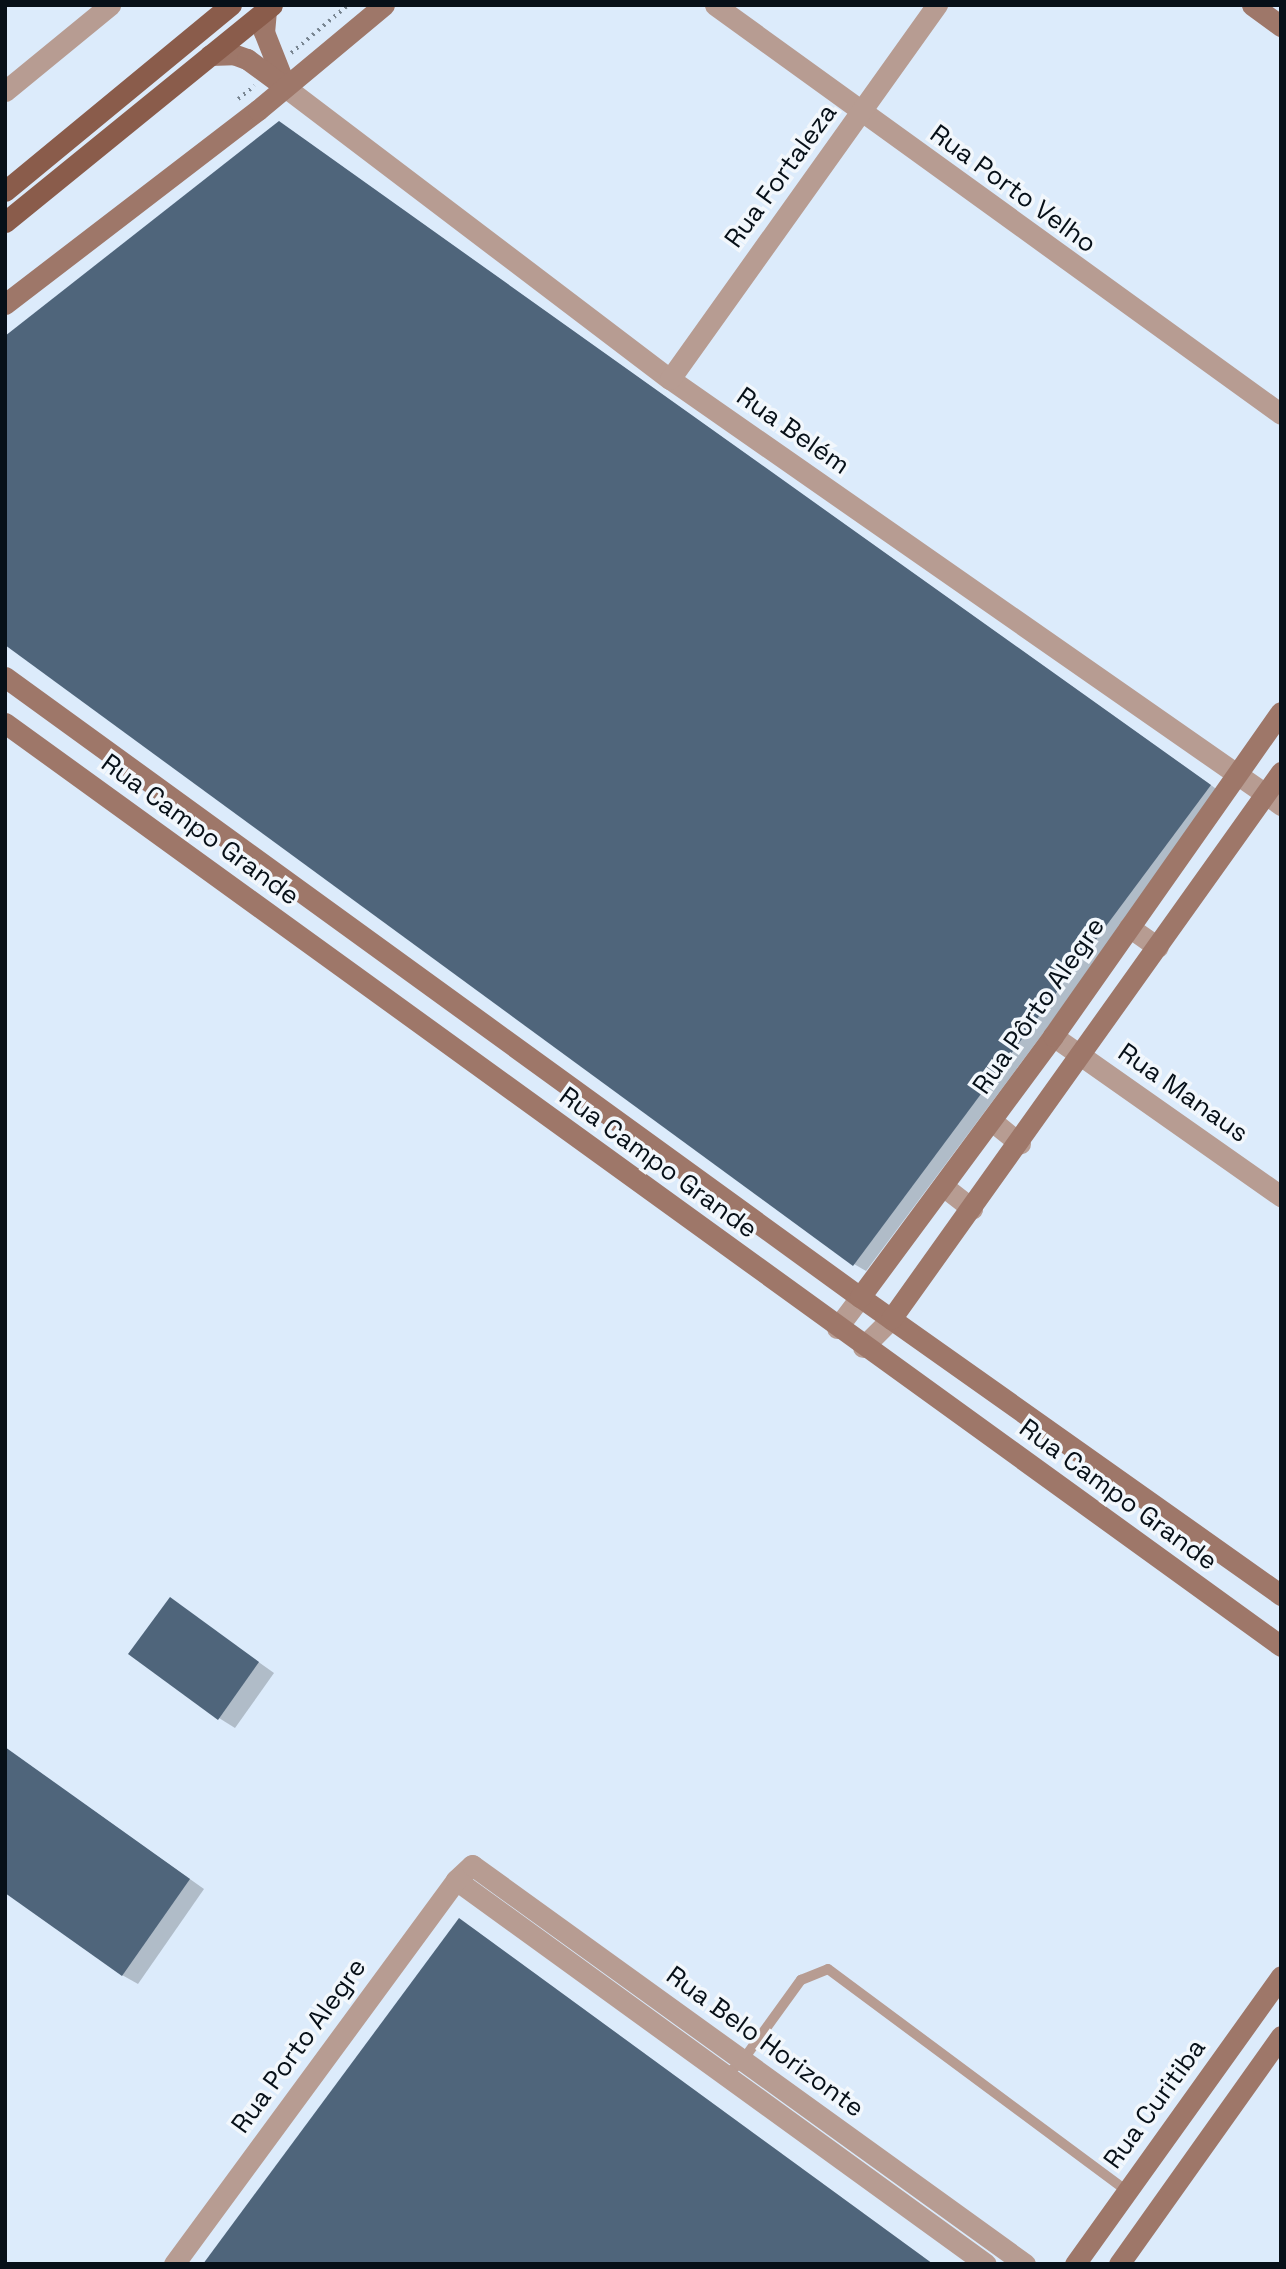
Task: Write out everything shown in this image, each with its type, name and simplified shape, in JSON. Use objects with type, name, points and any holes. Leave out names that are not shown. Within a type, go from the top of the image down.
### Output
[{"type":"main road","points":[[5,191],[231,5]]},
{"type":"main road","points":[[5,222],[269,8]]},
{"type":"street","points":[[5,91],[110,5]]},
{"type":"street","points":[[5,304],[285,87],[384,5]]},
{"type":"street","name":"Rua Porto Velho","points":[[715,5],[860,114],[1281,414]]},
{"type":"street","name":"Rua Fortaleza","points":[[670,379],[937,5]]},
{"type":"street","points":[[1252,5],[1281,26]]},
{"type":"street","points":[[269,8],[264,32],[285,87]]},
{"type":"street","points":[[210,55],[233,54],[247,60],[285,87]]},
{"type":"street","name":"Rua Belém","points":[[285,87],[670,379],[1273,800]]},
{"type":"street","name":"Rua Campo Grande","points":[[5,677],[860,1297],[1281,1595]]},
{"type":"street","name":"Rua Pôrto Alegre","points":[[837,1328],[992,1121],[1281,712]]},
{"type":"street","name":"Rua Campo Grande","points":[[5,723],[863,1347],[1281,1646]]},
{"type":"street","points":[[863,1347],[891,1319],[1020,1144],[1158,947],[1273,800],[1281,772]]},
{"type":"street","points":[[1129,927],[1158,947]]},
{"type":"street","name":"Rua Manaus","points":[[1053,1036],[1281,1196]]},
{"type":"street","points":[[992,1121],[1020,1144]]},
{"type":"street","points":[[943,1186],[972,1209]]},
{"type":"street","name":"Rua Porto Alegre","points":[[174,2264],[456,1880],[472,1865]]},
{"type":"street","name":"Rua Belo Horizonte","points":[[472,1865],[1025,2264]]},
{"type":"street","name":"Rua Belo Horizonte","points":[[456,1880],[986,2264]]},
{"type":"street","name":"Rua Curitiba","points":[[1075,2264],[1281,1976]]},
{"type":"street","points":[[1119,2264],[1281,2036]]},
{"type":"street","points":[[922,2218],[938,2202]]},
{"type":"lane","points":[[726,2075],[743,2060],[801,1980],[828,1969],[1127,2192]]},
{"type":"building","points":[[279,121],[1211,785],[853,1266],[5,645],[5,336]]},
{"type":"building","points":[[170,1597],[259,1662],[218,1720],[128,1654]]},
{"type":"building","points":[[5,1747],[190,1879],[122,1976],[5,1893]]},
{"type":"building","points":[[459,1918],[933,2264],[203,2264]]}]
